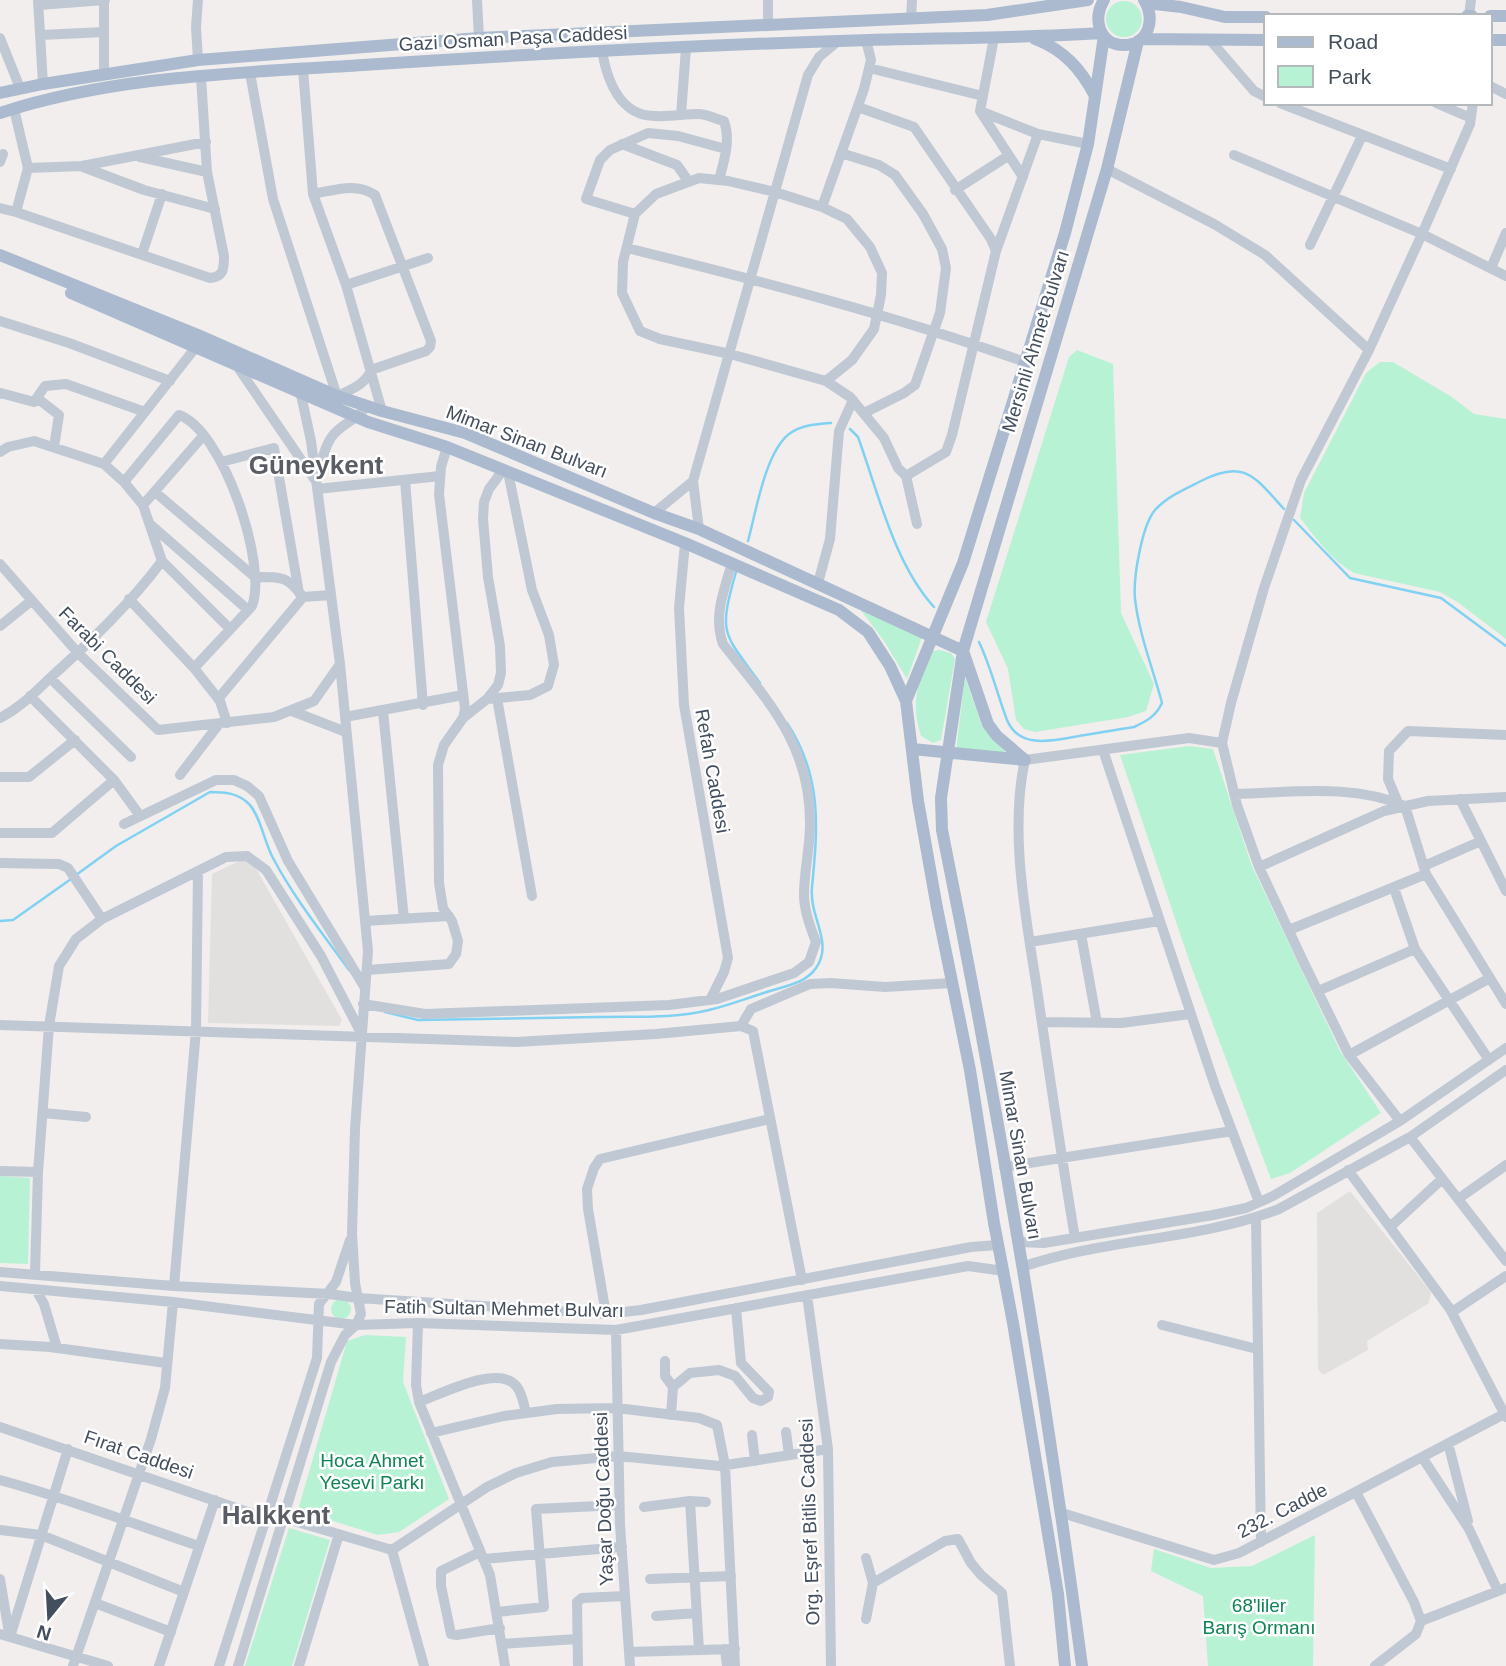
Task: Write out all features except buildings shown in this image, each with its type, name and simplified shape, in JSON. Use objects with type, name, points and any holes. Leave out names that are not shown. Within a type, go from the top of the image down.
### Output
[{"type":"main road","points":[[1022,10],[1041,0]]},
{"type":"main road","name":"Gazi Osman Paşa Caddesi","points":[[0,93],[198,60],[479,38],[987,15],[1088,0]]},
{"type":"main road","name":"Mersinli Ahmet Bulvarı","points":[[932,637],[963,563],[1065,233],[1088,144],[1103,35],[1097,17],[1104,0]]},
{"type":"main road","points":[[1145,1],[1186,4],[1225,17],[1264,17]]},
{"type":"main road","name":"Mersinli Ahmet Bulvarı","points":[[963,651],[1107,169],[1139,40],[1150,26],[1151,17],[1145,1]]},
{"type":"main road","name":"Gazi Osman Paşa Caddesi","points":[[0,113],[118,87],[201,76],[303,69],[602,51],[866,40],[1103,35],[1115,44],[1124,45],[1139,40]]},
{"type":"main road","points":[[1032,38],[1063,53],[1079,70],[1095,96]]},
{"type":"main road","points":[[1139,40],[1264,40]]},
{"type":"main road","name":"Mimar Sinan Bulvarı","points":[[0,255],[198,335],[296,379],[358,417],[447,447],[732,563],[839,610],[868,632],[890,666],[906,701],[928,855],[970,1070],[1058,1594],[1065,1666]]},
{"type":"main road","name":"Mimar Sinan Bulvarı","points":[[0,264],[301,393],[367,406],[465,433],[654,513],[699,529],[932,637],[906,701]]},
{"type":"main road","points":[[932,637],[963,651],[988,724],[997,736],[1025,760]]},
{"type":"main road","name":"Mimar Sinan Bulvarı","points":[[963,651],[941,798],[942,830],[1018,1242],[1062,1513],[1082,1666]]},
{"type":"main road","points":[[912,749],[1025,760]]},
{"type":"main road","points":[[998,1245],[1007,1241],[1018,1242]]},
{"type":"main road","points":[[1003,1271],[1013,1272],[1022,1267]]},
{"type":"street","points":[[43,84],[38,3],[104,0],[104,74]]},
{"type":"street","points":[[198,0],[198,60]]},
{"type":"street","points":[[478,0],[479,38]]},
{"type":"street","points":[[768,0],[768,23]]},
{"type":"street","points":[[911,19],[912,0]]},
{"type":"street","points":[[41,35],[104,32]]},
{"type":"street","points":[[0,38],[20,88]]},
{"type":"street","points":[[994,38],[980,111],[1023,177]]},
{"type":"street","points":[[821,207],[858,107],[869,68],[871,60],[866,40]]},
{"type":"street","points":[[1210,40],[1254,91],[1264,96]]},
{"type":"street","points":[[699,529],[693,481],[808,75],[819,57],[837,42]]},
{"type":"street","points":[[804,44],[819,57]]},
{"type":"street","points":[[681,115],[686,48]]},
{"type":"street","points":[[602,51],[610,86],[623,102],[638,114],[653,117],[701,114],[724,121],[727,130],[726,149],[719,180]]},
{"type":"street","points":[[869,68],[983,96]]},
{"type":"street","points":[[303,69],[313,194],[346,285],[382,411]]},
{"type":"street","points":[[250,73],[272,199],[331,400],[360,385],[369,377],[371,370]]},
{"type":"street","points":[[0,208],[210,278],[222,274],[224,256],[207,172],[201,76]]},
{"type":"street","points":[[1285,105],[1451,169]]},
{"type":"street","points":[[1441,105],[1471,118]]},
{"type":"street","points":[[1400,1121],[1349,1055],[1259,867],[1234,794],[1222,743],[1264,588],[1301,480],[1369,350],[1451,169],[1471,118],[1473,105]]},
{"type":"street","points":[[858,107],[914,127],[991,239],[996,251]]},
{"type":"street","points":[[13,108],[28,168],[16,212]]},
{"type":"street","points":[[980,111],[1038,135],[1088,144]]},
{"type":"street","points":[[635,214],[586,199],[600,160],[610,150],[648,133],[678,136],[726,149]]},
{"type":"street","points":[[906,476],[946,452],[996,251],[1038,135]]},
{"type":"street","points":[[1310,245],[1362,136]]},
{"type":"street","points":[[28,168],[82,166],[206,142]]},
{"type":"street","points":[[622,144],[677,165],[689,181]]},
{"type":"street","points":[[841,153],[879,165],[895,175],[923,214],[943,249],[946,268],[940,313],[915,385],[864,412]]},
{"type":"street","points":[[134,155],[207,172]]},
{"type":"street","points":[[1234,155],[1422,234],[1506,276]]},
{"type":"street","points":[[955,190],[1008,156]]},
{"type":"street","points":[[82,166],[215,209]]},
{"type":"street","points":[[1107,169],[1214,224],[1265,255],[1369,350]]},
{"type":"street","points":[[826,381],[852,360],[874,330],[881,295],[882,272],[870,247],[846,219],[821,207],[775,192],[699,178],[656,194],[635,214],[623,262],[622,293],[640,331],[660,339],[730,354],[826,381],[853,400],[884,438],[898,468],[906,476],[917,524]]},
{"type":"street","points":[[313,194],[355,186],[367,189],[375,195],[430,341],[430,347],[426,351],[371,370]]},
{"type":"street","points":[[142,254],[162,194]]},
{"type":"street","points":[[1491,268],[1506,233]]},
{"type":"street","points":[[626,248],[751,279],[934,331],[1025,362]]},
{"type":"street","points":[[346,285],[428,258]]},
{"type":"street","points":[[0,321],[69,343],[170,381]]},
{"type":"street","points":[[104,464],[196,347]]},
{"type":"street","points":[[237,366],[316,485]]},
{"type":"street","points":[[238,1666],[331,1363],[345,1335],[356,1325],[361,1314],[352,1233],[355,1129],[368,951],[340,664],[311,440],[296,379]]},
{"type":"street","points":[[0,394],[34,402],[45,386],[66,384],[145,412]]},
{"type":"street","points":[[37,398],[59,415],[54,447]]},
{"type":"street","points":[[818,583],[830,538],[839,431],[853,400]]},
{"type":"street","points":[[316,485],[329,442],[336,431],[358,417],[367,406]]},
{"type":"street","points":[[124,482],[179,415],[192,420],[227,470],[243,512],[256,578],[256,595],[248,610],[194,668]]},
{"type":"street","points":[[144,505],[203,436]]},
{"type":"street","points":[[0,452],[8,447],[34,441],[104,464],[144,505],[162,561],[230,629]]},
{"type":"street","points":[[447,447],[440,476],[439,495],[465,709],[463,718]]},
{"type":"street","points":[[218,699],[301,595],[274,448],[221,462]]},
{"type":"street","points":[[506,471],[489,489],[484,502],[488,577],[500,646],[501,673],[492,699],[532,896]]},
{"type":"street","points":[[367,970],[449,964],[456,954],[458,941],[449,916],[443,908],[439,883],[438,765],[444,745],[463,718],[492,699],[530,695],[548,686],[554,665],[549,635],[532,590],[506,471]]},
{"type":"street","points":[[316,485],[440,476]]},
{"type":"street","points":[[405,480],[423,705]]},
{"type":"street","points":[[654,513],[693,481]]},
{"type":"street","points":[[155,492],[256,578],[279,577],[288,580],[301,595],[331,595]]},
{"type":"street","points":[[151,525],[248,610]]},
{"type":"street","name":"Refah Caddesi","points":[[685,543],[679,608],[684,705],[728,958],[710,1000]]},
{"type":"street","points":[[0,718],[16,710],[78,653],[148,580],[162,561]]},
{"type":"street","points":[[363,1004],[425,1014],[669,1005],[710,1000],[794,973],[809,962],[816,942],[804,897],[810,824],[809,800],[801,758],[787,730],[723,644],[717,623],[732,563]]},
{"type":"street","name":"Farabi Caddesi","points":[[0,564],[78,653],[158,730],[274,717],[314,701],[340,664]]},
{"type":"street","points":[[129,599],[194,668],[218,699],[223,724],[180,775]]},
{"type":"street","points":[[0,626],[31,601]]},
{"type":"street","points":[[50,678],[131,757]]},
{"type":"street","points":[[345,717],[423,705],[463,695]]},
{"type":"street","points":[[30,696],[114,780],[138,813]]},
{"type":"street","points":[[292,710],[346,732]]},
{"type":"street","points":[[383,711],[404,919]]},
{"type":"street","points":[[1506,735],[1408,731],[1389,751],[1388,779],[1401,805],[1425,870],[1506,1004]]},
{"type":"street","points":[[1075,1238],[1030,942],[1018,820],[1019,785],[1025,760],[1189,738],[1222,743]]},
{"type":"street","points":[[0,777],[29,777],[75,740]]},
{"type":"street","points":[[1102,750],[1191,1014],[1259,1202]]},
{"type":"street","points":[[0,833],[52,833],[114,780]]},
{"type":"street","points":[[124,824],[216,780],[234,780],[247,786],[259,796],[288,861],[365,988]]},
{"type":"street","points":[[1234,794],[1356,792],[1401,805]]},
{"type":"street","points":[[1259,867],[1401,805],[1506,797]]},
{"type":"street","points":[[1460,799],[1481,841],[1502,874],[1506,891]]},
{"type":"street","points":[[1289,930],[1394,888],[1481,841]]},
{"type":"street","points":[[34,1274],[38,1172],[49,1026],[59,966],[76,939],[102,919],[226,857],[247,856],[266,870],[321,956],[363,1037]]},
{"type":"street","points":[[0,863],[59,864],[70,871],[102,919]]},
{"type":"street","points":[[174,1286],[196,1030],[198,871]]},
{"type":"street","points":[[1394,888],[1415,949],[1489,1060]]},
{"type":"street","points":[[365,921],[449,916]]},
{"type":"street","points":[[1030,942],[1159,921]]},
{"type":"street","points":[[1081,934],[1097,1023]]},
{"type":"street","points":[[1318,991],[1415,949]]},
{"type":"street","points":[[1349,1055],[1490,978]]},
{"type":"street","points":[[741,1026],[751,1009],[810,984],[885,987],[952,983]]},
{"type":"street","points":[[1042,1022],[1121,1023],[1191,1014]]},
{"type":"street","points":[[0,1025],[516,1042],[741,1026],[753,1031],[802,1280]]},
{"type":"street","points":[[1018,1242],[1044,1243],[1245,1208],[1318,1170],[1400,1121],[1506,1048]]},
{"type":"street","points":[[1022,1267],[1051,1257],[1215,1228],[1279,1209],[1410,1137],[1506,1070]]},
{"type":"street","points":[[43,1114],[86,1116]]},
{"type":"street","points":[[606,1314],[587,1189],[600,1158],[770,1119]]},
{"type":"street","points":[[1004,1167],[1232,1131]]},
{"type":"street","points":[[1410,1137],[1506,1261]]},
{"type":"street","points":[[1458,1199],[1506,1165]]},
{"type":"street","points":[[1348,1170],[1452,1312],[1506,1414]]},
{"type":"street","points":[[0,1171],[38,1172]]},
{"type":"street","points":[[1390,1227],[1443,1179]]},
{"type":"street","points":[[1256,1218],[1261,1542]]},
{"type":"street","points":[[219,1666],[317,1358],[319,1304],[336,1282],[352,1233]]},
{"type":"street","name":"Fatih Sultan Mehmet Bulvarı","points":[[0,1272],[606,1314],[641,1310],[971,1247],[998,1245]]},
{"type":"street","name":"Fatih Sultan Mehmet Bulvarı","points":[[0,1286],[173,1302],[356,1325],[418,1323],[615,1330],[968,1266],[1003,1271]]},
{"type":"street","points":[[1452,1312],[1506,1276]]},
{"type":"street","points":[[36,1290],[44,1304],[57,1348]]},
{"type":"street","name":"Org. Eşref Bitlis Caddesi","points":[[807,1295],[828,1448],[831,1666]]},
{"type":"street","points":[[74,1661],[140,1473],[165,1388],[173,1302]]},
{"type":"street","points":[[673,1387],[690,1373],[719,1370],[735,1376],[753,1398],[761,1401],[768,1397],[769,1392],[741,1363],[736,1308]]},
{"type":"street","points":[[418,1323],[416,1385],[419,1402],[491,1575],[505,1666]]},
{"type":"street","points":[[1163,1325],[1257,1349]]},
{"type":"street","name":"Yaşar Doğu Caddesi","points":[[615,1330],[620,1505],[630,1666]]},
{"type":"street","points":[[0,1345],[57,1348],[166,1363]]},
{"type":"street","points":[[665,1361],[665,1376],[673,1387],[671,1415]]},
{"type":"street","points":[[419,1402],[476,1380],[496,1377],[508,1379],[518,1388],[526,1413]]},
{"type":"street","points":[[431,1433],[557,1409],[617,1408],[699,1418],[718,1425],[724,1465],[731,1576],[730,1649],[727,1666]]},
{"type":"street","name":"232. Cadde","points":[[1062,1513],[1214,1560],[1239,1553],[1506,1414]]},
{"type":"street","name":"Fırat Caddesi","points":[[0,1427],[265,1518]]},
{"type":"street","points":[[786,1432],[789,1455]]},
{"type":"street","points":[[752,1435],[755,1461]]},
{"type":"street","points":[[1448,1443],[1469,1529]]},
{"type":"street","points":[[392,1550],[487,1487],[516,1473],[552,1462],[618,1456],[724,1465],[828,1448]]},
{"type":"street","points":[[5,1636],[68,1449]]},
{"type":"street","points":[[1421,1621],[1502,1590],[1469,1529],[1422,1457]]},
{"type":"street","points":[[0,1480],[54,1494],[123,1521],[200,1546]]},
{"type":"street","points":[[1356,1492],[1414,1602],[1421,1621],[1416,1634],[1378,1665]]},
{"type":"street","points":[[159,1666],[215,1500]]},
{"type":"street","points":[[644,1507],[690,1501],[706,1502]]},
{"type":"street","points":[[690,1501],[699,1650]]},
{"type":"street","points":[[497,1612],[544,1607],[538,1554],[537,1509],[620,1505]]},
{"type":"street","points":[[284,1518],[392,1550]]},
{"type":"street","points":[[0,1530],[41,1535],[184,1591]]},
{"type":"street","points":[[299,1666],[339,1534]]},
{"type":"street","points":[[873,1583],[945,1541],[958,1539],[981,1576],[1002,1593],[1010,1666]]},
{"type":"street","points":[[500,1628],[451,1634],[441,1586],[441,1571],[482,1555],[622,1548]]},
{"type":"street","points":[[392,1550],[424,1666]]},
{"type":"street","points":[[866,1558],[873,1583],[866,1619]]},
{"type":"street","points":[[650,1579],[731,1576]]},
{"type":"street","points":[[0,1578],[5,1636]]},
{"type":"street","points":[[579,1666],[577,1602],[582,1598],[625,1596]]},
{"type":"street","points":[[95,1603],[171,1632]]},
{"type":"street","points":[[656,1616],[697,1613]]},
{"type":"street","points":[[5,1636],[74,1661],[107,1666]]},
{"type":"street","points":[[502,1644],[577,1639]]},
{"type":"street","points":[[629,1652],[730,1649]]},
{"type":"street","points":[[730,1649],[736,1666]]},
{"type":"shaded area","points":[[247,860],[255,867],[342,1020],[339,1026],[208,1023],[212,874]]},
{"type":"shaded area","points":[[1350,1191],[1431,1292],[1429,1303],[1367,1341],[1368,1350],[1323,1375],[1318,1369],[1317,1213]]},
{"type":"green space","points":[[1124,1],[1137,6],[1142,19],[1137,32],[1124,37],[1111,32],[1106,19],[1111,6]]},
{"type":"green space","points":[[1077,350],[1113,364],[1121,613],[1154,684],[1146,711],[1128,717],[1035,732],[1024,729],[1016,720],[1008,669],[986,622],[1069,357]]},
{"type":"green space","points":[[1380,362],[1393,362],[1452,397],[1474,414],[1506,419],[1506,639],[1440,592],[1354,573],[1331,555],[1300,518],[1304,493],[1366,373]]},
{"type":"green space","points":[[860,609],[922,637],[907,679],[884,641]]},
{"type":"green space","points":[[931,651],[951,653],[955,659],[941,740],[933,743],[921,736],[916,703],[919,683]]},
{"type":"green space","points":[[965,677],[982,726],[1009,756],[956,751]]},
{"type":"green space","points":[[1189,746],[1213,749],[1251,864],[1340,1051],[1381,1113],[1290,1173],[1271,1179],[1190,963],[1120,755]]},
{"type":"green space","points":[[0,1176],[30,1178],[28,1264],[0,1263]]},
{"type":"green space","points":[[337,1299],[345,1299],[351,1309],[345,1319],[337,1319],[331,1313],[331,1305]]},
{"type":"green space","name":"Hoca Ahmet Yesevi Parkı","points":[[365,1335],[406,1337],[403,1382],[449,1499],[399,1532],[378,1535],[298,1510],[347,1341]]},
{"type":"green space","points":[[289,1528],[330,1540],[292,1666],[245,1666]]},
{"type":"green space","name":"68'liler Barış Ormanı","points":[[1315,1535],[1313,1666],[1208,1666],[1203,1596],[1151,1571],[1154,1549],[1211,1568],[1252,1566]]},
{"type":"waterway","points":[[748,541],[762,484],[781,443],[789,434],[799,429],[831,423]]},
{"type":"waterway","points":[[850,429],[858,437],[888,526],[908,570],[934,607]]},
{"type":"waterway","points":[[979,642],[1007,720],[1021,736],[1041,741],[1134,727],[1151,718],[1162,703],[1135,599],[1135,578],[1140,550],[1152,514],[1177,493],[1227,471],[1247,474],[1264,487],[1284,509]]},
{"type":"waterway","points":[[1294,520],[1350,578],[1441,598],[1506,646]]},
{"type":"waterway","points":[[736,572],[727,609],[727,632],[738,653],[760,683]]},
{"type":"waterway","points":[[385,1012],[418,1020],[668,1016],[717,1008],[807,977],[816,968],[823,949],[812,898],[816,843],[815,802],[807,762],[787,723]]},
{"type":"waterway","points":[[76,875],[116,846],[210,792],[236,795],[253,809],[281,873],[349,970]]},
{"type":"waterway","points":[[0,921],[13,920],[71,879]]},
{"type":"district","name":"Güneykent","points":[[316,465]]},
{"type":"district","name":"Halkkent","points":[[276,1515]]}]
